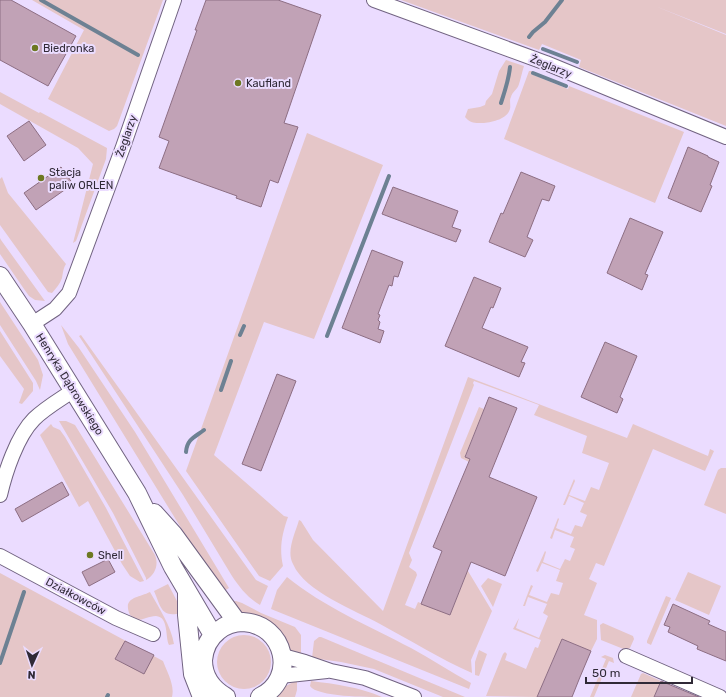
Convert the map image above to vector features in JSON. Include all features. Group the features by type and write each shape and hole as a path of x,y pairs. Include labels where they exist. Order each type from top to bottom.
{"main road":[{"name":"Henryka Dąbrowskiego","path":"0,276 74,390 137,493 173,567 213,635"},
{"name":"Henryka Dąbrowskiego","path":"137,493 173,534 237,622"},
{"path":"187,590 187,615 193,674 202,697"},
{"path":"226,697 218,693 206,676 203,665 204,654 207,644 213,635 228,624 237,622 252,623 267,629 277,641 282,656 282,670 276,684 270,691 260,697"}],"street":[{"name":"Żeglarzy","path":"32,324 55,309 69,293 174,0"},
{"name":"Żeglarzy","path":"374,0 546,63 726,137"},
{"path":"0,495 4,478 18,442 33,420 74,390"},
{"name":"Działkowców","path":"0,556 116,618 152,634"},
{"path":"282,656 331,671 365,678 414,697"},
{"path":"626,656 702,694 720,697"},
{"path":"280,676 331,671"}],"shaded area":[{"path":"32,0 163,0 117,126 114,129 109,131 48,99 84,30"},
{"path":"401,0 726,0 726,34 655,6 726,35 726,126 579,67 581,60 542,44 539,50"},
{"path":"506,60 524,66 518,86 510,98 510,109 503,118 491,122 476,123 469,121 465,117 468,109 485,105 486,101 492,94 499,71"},
{"path":"529,71 532,71 531,74 568,89 569,86 684,132 655,203 504,139"},
{"path":"0,92 107,148 106,159 76,241 73,243 93,164 78,148 0,104"},
{"path":"307,133 383,165 314,339 264,322 214,455 284,516 288,517 282,541 281,553 283,566 270,581 259,576 186,471"},
{"path":"2,177 8,193 66,264 62,278 52,293 48,292 0,225 0,179"},
{"path":"0,238 45,301 35,300 29,296 24,289 0,254"},
{"path":"0,302 38,360 43,375 40,390 36,381 0,325"},
{"path":"61,325 79,348 135,432 229,588 221,593 68,344"},
{"path":"0,331 33,383 33,391 22,404 19,403 24,389 0,356"},
{"path":"81,335 256,580 268,586 260,605 244,592 232,576 183,495 79,336"},
{"path":"468,377 627,438 633,424 708,456 710,449 714,451 705,471 653,449 604,566 596,563 589,579 597,583 584,615 597,620 597,639 591,651 562,639 537,697 486,696 505,652 507,654 505,660 526,669 535,647 538,648 541,640 513,629 519,618 516,628 539,638 548,616 543,613 547,604 528,597 525,606 523,606 531,585 533,586 529,595 547,602 551,593 559,595 563,583 556,581 560,570 542,563 538,572 536,571 545,551 543,562 560,569 565,559 570,561 575,549 570,547 574,537 555,530 552,539 550,538 558,518 556,528 571,534 575,525 582,527 587,515 580,512 584,503 569,496 565,505 563,505 574,479 575,481 569,495 585,501 591,487 599,490 609,463 582,453 587,436 534,415 539,405 474,381 474,385 409,553 412,560 409,567 416,572 417,575 405,605 415,609 418,602 450,615 465,578 465,566 492,611 471,660 472,673 437,656 319,592 299,574 291,559 290,554 292,542 299,520 313,540 383,611"},
{"path":"479,407 484,409 465,456 470,459 469,462 461,458 460,453"},
{"path":"59,421 66,421 75,425 155,555 157,562 154,573 146,580 113,513"},
{"path":"51,424 53,427 60,430 65,437 106,508 144,581 140,582 130,576 88,501 79,507 40,435"},
{"path":"721,468 726,468 726,514 704,505 718,470"},
{"path":"688,572 721,586 709,615 675,600"},
{"path":"0,573 163,661 172,683 172,697 0,697"},
{"path":"287,577 301,588 331,607 411,648 471,683 469,689 271,609 277,590"},
{"path":"488,578 502,584 493,607 481,586"},
{"path":"168,584 178,603 181,613 169,614 163,610 158,602 154,591"},
{"path":"150,592 167,624 174,644 169,645 165,624 160,617 153,616 137,620 130,615 128,605 130,601"},
{"path":"666,596 671,598 651,645 647,643 647,641"},
{"path":"236,601 295,627 301,635 301,656 293,652 245,617 229,602"},
{"path":"603,623 633,636 634,639 630,648 626,650 601,640 600,625"},
{"path":"244,635 254,637 263,643 269,652 271,662 269,672 263,681 254,687 244,689 234,687 225,681 219,672 217,662 219,652 225,643 234,637"},
{"path":"319,637 465,697 443,697 374,669 312,658 314,641"},
{"path":"479,650 487,654 479,676 475,675 475,662"},
{"path":"605,655 613,658 614,663 609,661 594,697 590,697 606,659 601,657"},
{"path":"643,673 661,681 654,697 631,697 641,674"},
{"path":"297,680 295,697 271,697 284,687"},
{"path":"311,681 356,688 382,697 343,696 322,692 315,690 310,686"}],"building":[{"name":"Biedronka","path":"0,0 11,0 76,36 48,86 0,60"},
{"name":"Kaufland","path":"206,0 278,0 321,15 284,123 298,127 278,183 270,180 261,207 236,198 237,196 159,168 169,141 159,137 197,30 195,30"},
{"path":"29,121 46,145 24,161 7,136"},
{"path":"688,147 719,162 710,185 712,186 701,212 668,198"},
{"path":"61,167 73,184 36,210 24,193"},
{"path":"521,172 555,186 549,201 542,199 527,237 533,240 525,257 489,242"},
{"path":"393,187 458,211 452,227 461,230 456,242 382,214"},
{"path":"630,218 663,232 645,274 648,275 642,290 607,273"},
{"path":"372,250 403,262 398,277 394,276 392,286 389,285 378,314 380,315 378,320 380,322 378,329 384,331 380,343 342,328"},
{"path":"474,277 501,288 493,308 491,307 482,328 528,347 521,362 525,363 519,377 445,346"},
{"path":"605,342 637,356 620,397 623,399 617,413 581,397"},
{"path":"277,374 296,381 261,471 242,464"},
{"path":"489,397 517,408 489,477 537,497 505,576 471,562 450,615 421,604 442,551 433,547 470,459 465,457"},
{"path":"62,482 69,495 22,522 15,509"},
{"path":"108,559 115,572 89,586 82,572"},
{"path":"673,604 710,621 708,624 726,632 726,661 697,649 698,646 668,632 670,627 664,625"},
{"path":"562,639 591,651 572,697 537,697"},
{"path":"125,641 154,655 144,674 115,659"},
{"path":"661,681 687,692 699,697 654,697"}],"waterway":[{"path":"41,0 138,55"},
{"path":"529,37 545,22 562,0"},
{"path":"543,49 577,62"},
{"path":"501,103 508,80 510,67"},
{"path":"533,73 566,86"},
{"path":"327,336 389,176"},
{"path":"240,335 244,326"},
{"path":"221,390 231,361"},
{"path":"186,452 190,441 204,430"},
{"path":"0,663 24,592"}],"place":[{"name":"Biedronka","path":"35,48"},
{"name":"Kaufland","path":"238,83"},
{"name":"Stacja paliw ORLEN","path":"41,178"},
{"name":"Shell","path":"90,555"}]}
